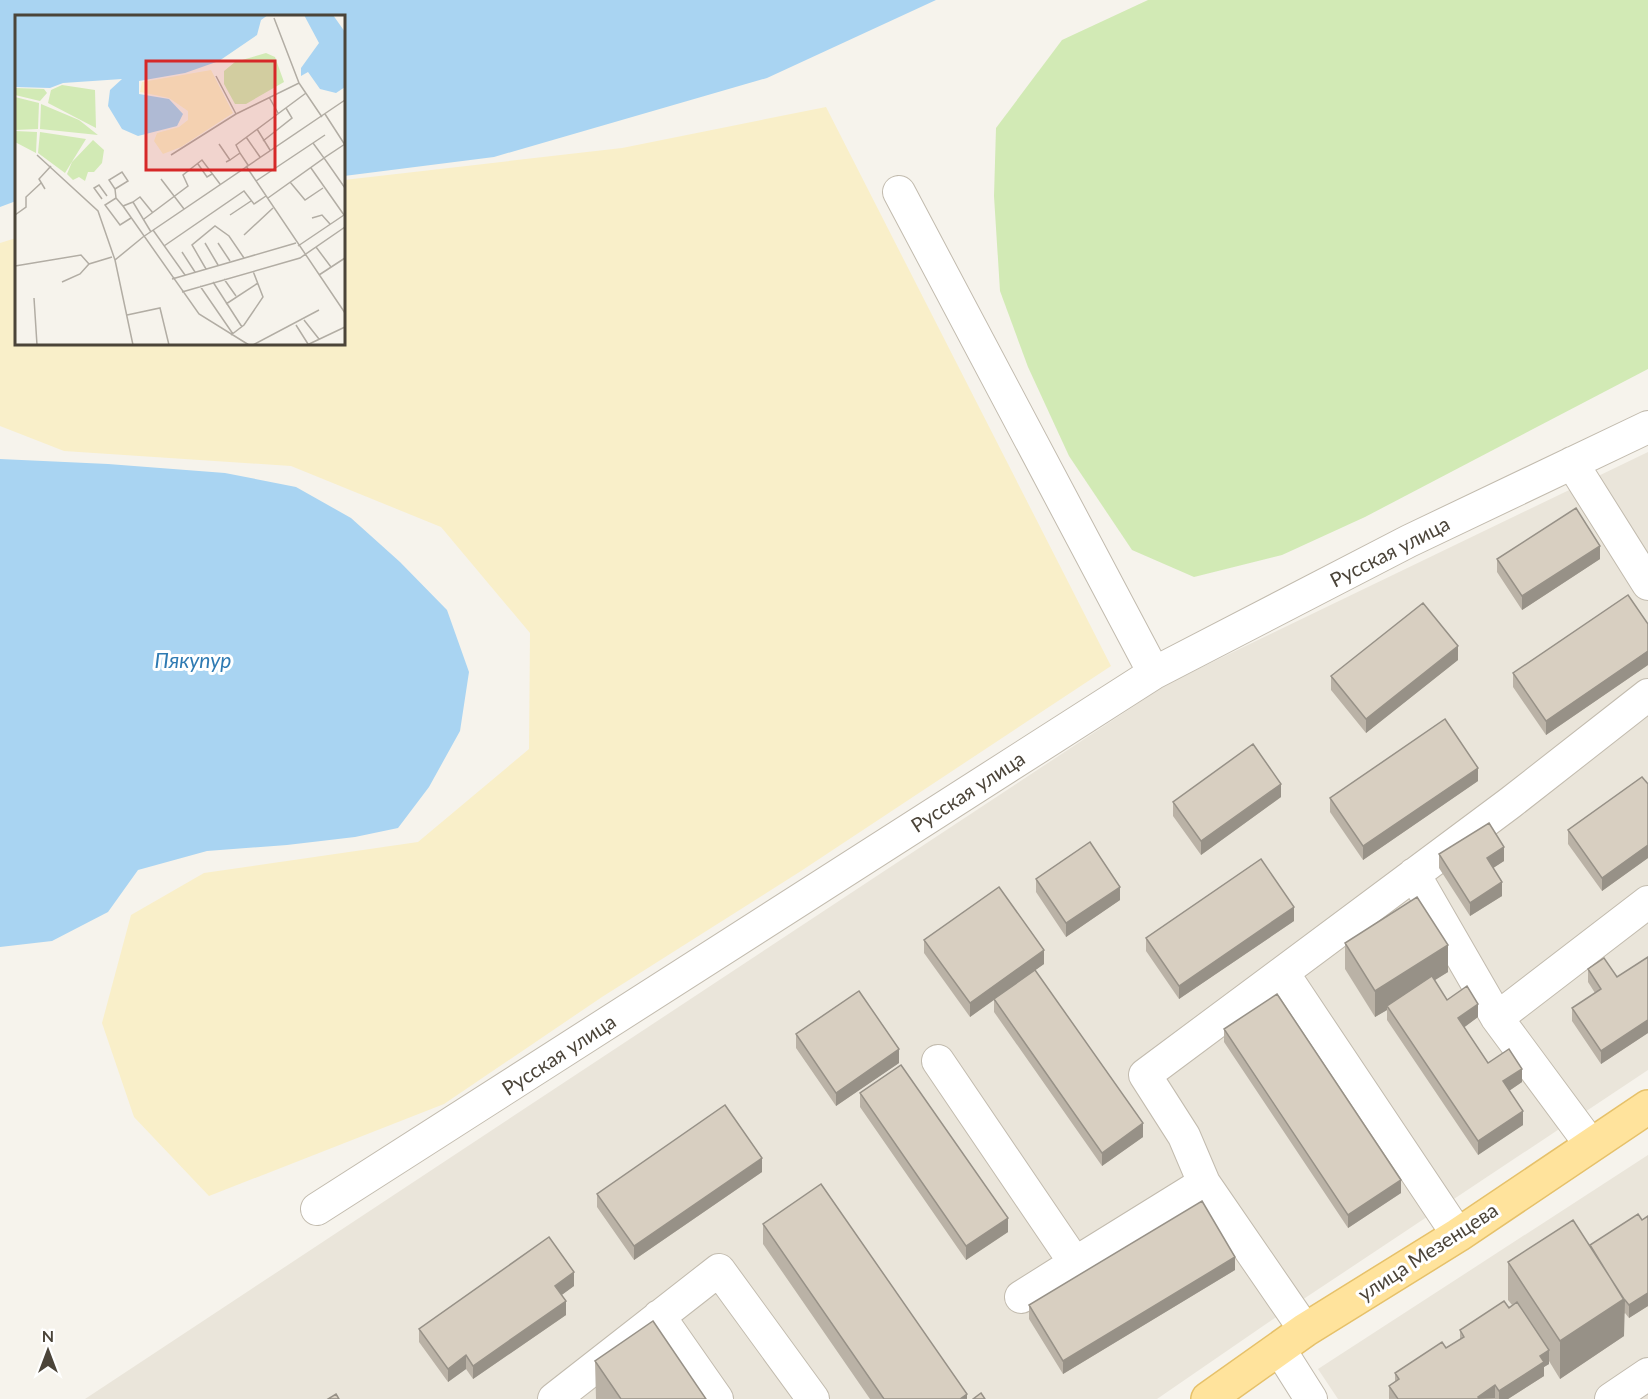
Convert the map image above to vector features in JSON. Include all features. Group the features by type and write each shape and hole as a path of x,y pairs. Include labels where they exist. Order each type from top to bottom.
{"main road":[{"name":"улица Мезенцева","path":"1208,1399 1280,1350 1305,1330 1458,1235 1648,1107"}],"street":[{"path":"899,192 1154,673"},
{"name":"Русская улица","path":"317,1209 1154,673 1409,541 1648,427"},
{"path":"1572,463 1648,584"},
{"path":"1305,1330 1204,1183 1184,1136 1145,1075 1510,803 1648,695"},
{"path":"1414,874 1497,1018 1591,1145"},
{"path":"1497,1018 1648,902"},
{"path":"1283,973 1458,1235"},
{"path":"938,1061 1075,1263"},
{"path":"1021,1297 1204,1183"},
{"path":"554,1399 719,1270 813,1399"},
{"path":"659,1316 717,1399"},
{"path":"1280,1350 1311,1399"},
{"path":"1611,1399 1648,1374"}],"shaded area":[{"path":"1648,452 1648,1070 1157,1399 85,1399 1169,683"},
{"path":"1648,1155 1648,1399 1338,1399 1318,1369"}],"green space":[{"path":"1148,0 1648,0 1648,369 1365,517 1282,555 1194,577 1132,550 1069,456 1028,367 1000,291 994,196 996,128 1062,40"}],"sand":[{"path":"826,107 1111,666 801,871 602,997 444,1104 209,1196 134,1117 102,1023 131,915 204,873 418,842 529,749 530,633 441,527 291,466 64,451 0,426 0,243 15,238 15,345 345,345 345,180 622,148"}],"water":[{"path":"0,0 936,0 767,78 494,157 345,176 345,15 15,15 15,201 0,207"},
{"name":"Пякупур","path":"0,459 225,473 296,487 351,518 400,562 447,610 469,672 460,731 429,787 398,828 355,837 207,851 138,870 108,912 52,941 0,947"}],"building":[{"path":"1576,508 1600,546 1522,596 1497,559"},
{"path":"1628,595 1648,624 1648,651 1546,721 1513,673"},
{"path":"1423,603 1458,646 1366,719 1331,676"},
{"path":"1445,719 1478,768 1363,846 1330,798"},
{"path":"1253,744 1281,784 1201,841 1173,802"},
{"path":"1642,777 1648,784 1648,845 1602,878 1568,830"},
{"path":"1489,823 1504,847 1487,858 1502,882 1470,903 1439,854"},
{"path":"1090,842 1120,887 1066,923 1036,879"},
{"path":"1261,859 1294,907 1179,986 1146,938"},
{"path":"999,887 1044,950 970,1003 924,940"},
{"path":"1417,897 1448,945 1375,991 1345,943"},
{"path":"1648,957 1648,1020 1601,1051 1572,1008 1601,989 1588,969 1604,958 1617,977"},
{"path":"1035,970 1143,1123 1102,1153 994,999"},
{"path":"1432,976 1447,1000 1467,986 1478,1004 1458,1018 1488,1063 1509,1049 1522,1069 1503,1081 1523,1111 1478,1141 1387,1006"},
{"path":"859,991 899,1049 836,1093 796,1034"},
{"path":"1277,994 1401,1180 1348,1215 1224,1029"},
{"path":"901,1065 1008,1218 966,1246 860,1093"},
{"path":"725,1105 762,1158 634,1246 597,1194"},
{"path":"821,1184 967,1394 960,1399 884,1399 763,1224"},
{"path":"1202,1201 1235,1257 1063,1361 1029,1305"},
{"path":"1638,1214 1642,1220 1648,1216 1648,1293 1629,1305 1590,1245"},
{"path":"1573,1220 1624,1299 1560,1341 1508,1262"},
{"path":"549,1237 574,1272 555,1286 566,1301 473,1366 466,1355 448,1369 419,1329"},
{"path":"1504,1301 1509,1308 1517,1302 1549,1350 1540,1356 1544,1362 1499,1391 1495,1385 1478,1397 1479,1399 1398,1399 1389,1386 1399,1379 1395,1373 1442,1342 1446,1348 1464,1337 1460,1330"},
{"path":"653,1321 706,1399 621,1399 595,1361"},
{"path":"981,1393 985,1399 973,1399"},
{"path":"336,1394 339,1399 328,1399"}]}
